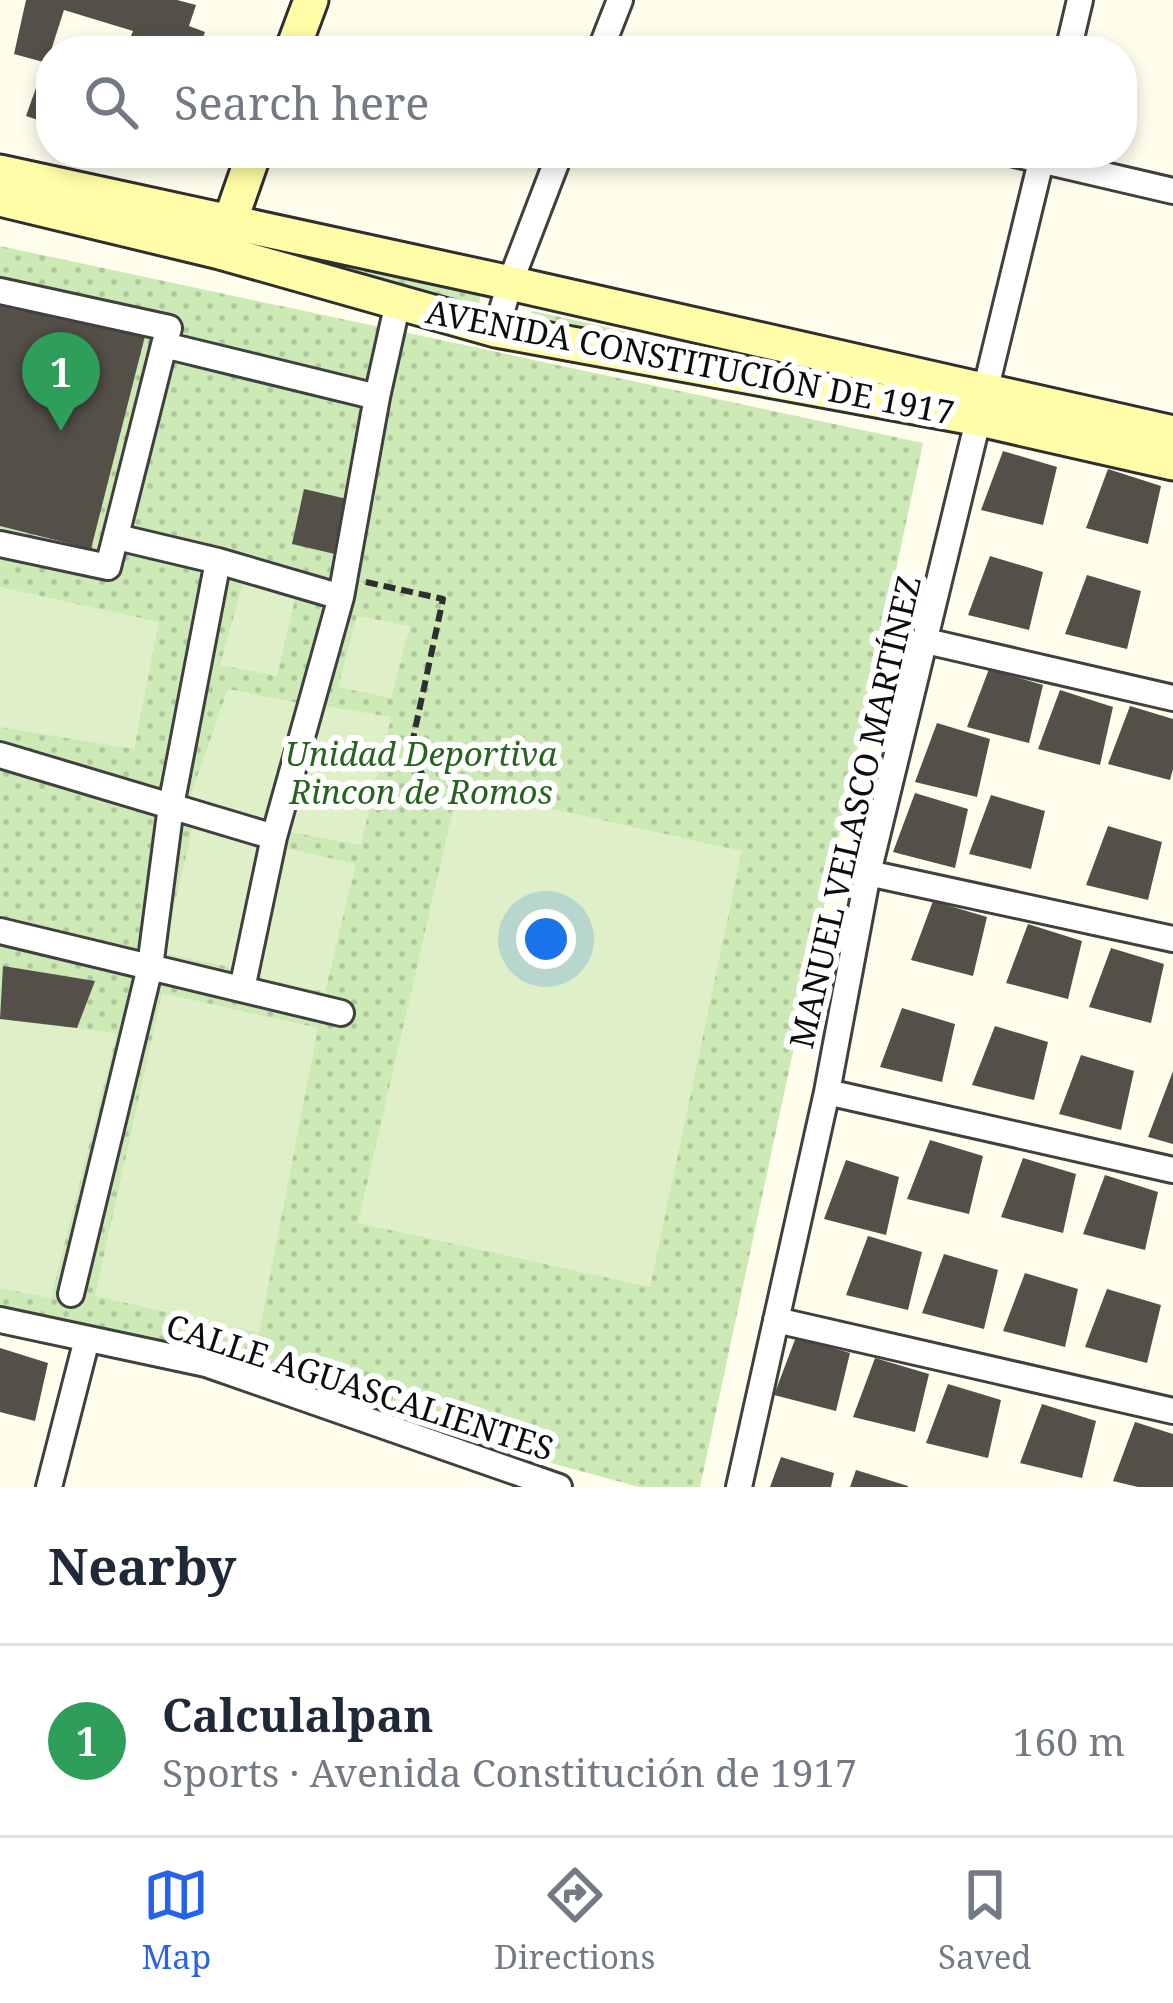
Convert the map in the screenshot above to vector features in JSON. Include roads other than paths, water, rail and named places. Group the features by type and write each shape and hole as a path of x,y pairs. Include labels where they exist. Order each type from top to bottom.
{"street":[{"path":"298,36 311,0"},
{"path":"606,36 620,0"},
{"path":"1072,36 1080,0"},
{"path":"224,237 249,168"},
{"path":"554,168 510,284 511,333 518,329 514,315 522,304 538,303 736,346 781,345"},
{"name":"MANUEL VELASCO MARTÍNEZ","path":"740,1487 827,1092 868,873 1039,168"},
{"path":"1084,168 1173,191"},
{"name":"AVENIDA CONSTITUCIÓN DE 1917","path":"0,172 224,237 398,302 511,333 1173,433"},
{"name":"AVENIDA CONSTITUCIÓN DE 1917","path":"0,199 510,284 781,345 1173,464"},
{"path":"0,291 169,328 109,567 0,544"},
{"path":"242,989 274,837 343,588 376,397 398,302"},
{"path":"164,345 376,397"},
{"path":"117,537 343,588"},
{"path":"71,1294 150,967 171,806 218,561"},
{"path":"926,641 1173,698"},
{"path":"0,756 274,837"},
{"path":"868,873 1173,939"},
{"path":"0,931 341,1012"},
{"path":"827,1092 1173,1170"},
{"name":"CALLE AGUASCALIENTES","path":"0,1320 225,1370 559,1487"},
{"path":"776,1320 1173,1412"},
{"path":"49,1487 87,1339"}],"place":[{"name":"Calculalpan","path":"61,431"}],"park label":[{"name":"Unidad Deportiva Rincon de Romos","path":"421,773"}]}
